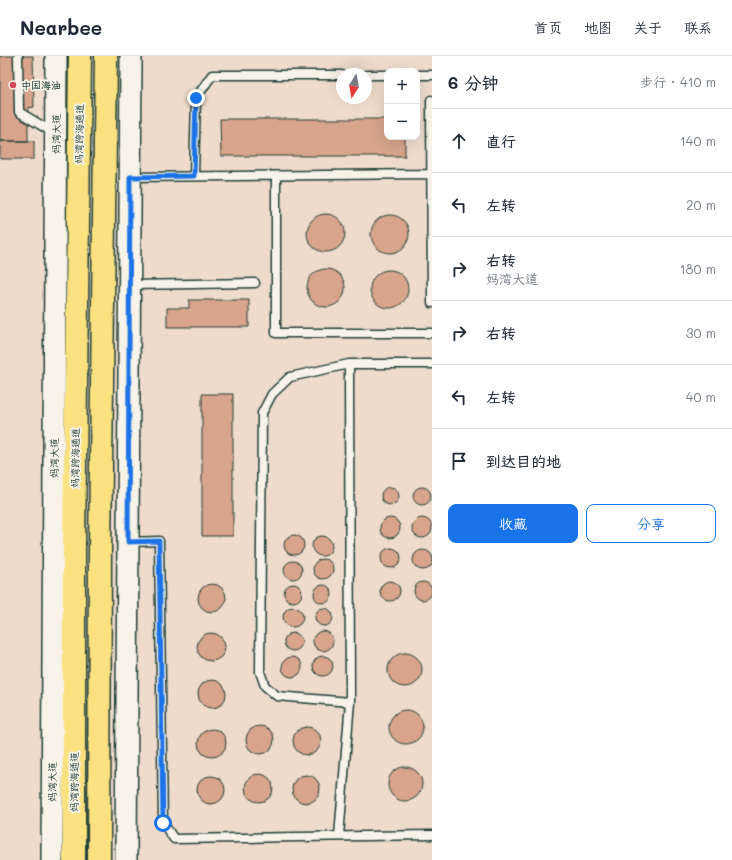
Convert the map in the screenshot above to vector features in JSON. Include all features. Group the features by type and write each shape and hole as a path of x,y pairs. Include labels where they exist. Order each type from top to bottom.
{"highway":[{"name":"妈湾跨海通道","path":"74,860 74,549 80,56"},
{"path":"99,860 100,533 106,56"}],"main road":[{"name":"妈湾大道","path":"52,860 56,56"},
{"path":"126,860 130,56"}],"lane":[{"path":"18,56 19,112 56,134"},
{"path":"194,176 196,98 212,75 336,75"},
{"path":"372,75 384,75"},
{"path":"420,75 432,75"},
{"path":"431,100 432,303"},
{"path":"130,177 431,174"},
{"path":"276,176 276,333 432,333"},
{"path":"129,285 255,283"},
{"path":"339,836 350,702 349,364"},
{"path":"350,702 277,696 265,686 260,672 262,412 272,394 290,377 349,364 432,364"},
{"path":"128,542 159,541 163,823 174,839 432,835"}],"building":[{"path":"0,56 33,56 34,107 28,108 28,141 0,141"},
{"path":"220,119 384,119 384,140 405,140 405,156 221,156"},
{"path":"0,141 34,141 34,159 0,159"},
{"path":"322,214 330,214 340,219 344,226 344,240 340,247 330,252 322,252 312,247 310,244 307,237 307,229 312,219 315,217"},
{"path":"386,215 394,215 404,220 408,227 408,241 404,248 394,253 386,253 376,248 374,245 371,238 371,230 376,220 379,218"},
{"path":"322,269 330,269 340,274 344,281 344,295 340,302 330,307 322,307 312,302 310,299 307,292 307,284 312,274 315,272"},
{"path":"385,270 393,270 403,275 407,282 407,296 403,303 393,308 385,308 375,303 373,300 370,293 370,285 375,275 378,273"},
{"path":"189,300 249,300 249,327 167,327 167,308 189,308"},
{"path":"202,394 233,394 233,536 202,536"},
{"path":"386,487 394,487 399,492 397,503 394,505 386,505 381,500 381,492"},
{"path":"418,487 426,487 431,492 429,503 426,505 418,505 413,500 413,492"},
{"path":"390,518 397,521 400,528 397,535 390,538 383,535 380,528 383,521"},
{"path":"422,518 429,521 432,528 429,535 422,538 415,535 412,528 415,521"},
{"path":"294,535 301,538 304,545 301,552 294,555 287,552 284,545 287,538"},
{"path":"322,536 329,539 332,546 329,553 322,556 315,553 312,546 315,539"},
{"path":"391,548 398,551 401,558 398,565 391,568 384,565 381,558 384,551"},
{"path":"423,550 430,553 433,560 430,567 423,570 416,567 413,560 416,553"},
{"path":"323,559 330,562 333,569 330,576 323,579 316,576 313,569 316,562"},
{"path":"289,561 297,561 302,566 300,577 297,579 289,579 284,574 284,566"},
{"path":"390,581 397,584 400,591 397,598 390,601 383,598 380,591 383,584"},
{"path":"419,582 427,582 432,587 430,598 427,600 419,600 414,595 414,587"},
{"path":"212,584 222,588 226,598 222,608 212,612 202,608 198,598 202,588"},
{"path":"289,584 297,584 302,589 300,600 297,602 289,602 284,597 284,589"},
{"path":"319,585 327,585 332,590 330,601 327,603 319,603 314,598 314,590"},
{"path":"293,607 300,610 303,617 300,624 293,627 286,624 283,617 286,610"},
{"path":"320,608 328,608 333,613 331,624 328,626 320,626 315,621 315,613"},
{"path":"323,631 330,634 333,641 330,648 323,651 316,648 313,641 316,634"},
{"path":"211,633 221,637 225,647 221,657 211,661 201,657 197,647 201,637"},
{"path":"289,633 297,633 302,638 300,649 297,651 289,651 284,646 284,638"},
{"path":"402,653 408,653 417,658 421,664 421,676 417,682 408,687 402,687 393,682 388,673 388,667 393,658"},
{"path":"323,656 330,659 333,666 330,673 323,676 316,673 313,666 316,659"},
{"path":"292,657 299,660 302,667 299,674 292,677 285,674 282,667 285,660"},
{"path":"212,680 222,684 226,694 222,704 212,708 202,704 198,694 202,684"},
{"path":"409,710 418,715 422,720 422,734 418,739 413,743 403,744 399,743 390,734 389,724 390,720 399,711"},
{"path":"260,726 270,730 274,740 270,750 260,754 250,750 246,740 250,730"},
{"path":"307,727 317,731 321,741 317,751 307,755 297,751 293,741 297,731"},
{"path":"212,729 222,733 226,743 222,753 212,757 202,753 198,743 202,733"},
{"path":"408,767 417,772 421,777 421,791 417,796 412,800 402,801 398,800 389,791 388,781 389,777 398,768"},
{"path":"259,774 269,778 273,788 269,798 259,802 249,798 245,788 249,778"},
{"path":"306,775 316,779 320,789 316,799 306,803 296,799 292,789 296,779"},
{"path":"211,776 221,780 225,790 221,800 211,804 201,800 197,790 201,780"}],"place":[{"name":"中国海油","path":"13,85"}],"route":[{"path":"163,823 159,541 128,542 130,177 194,176 196,98"}]}
